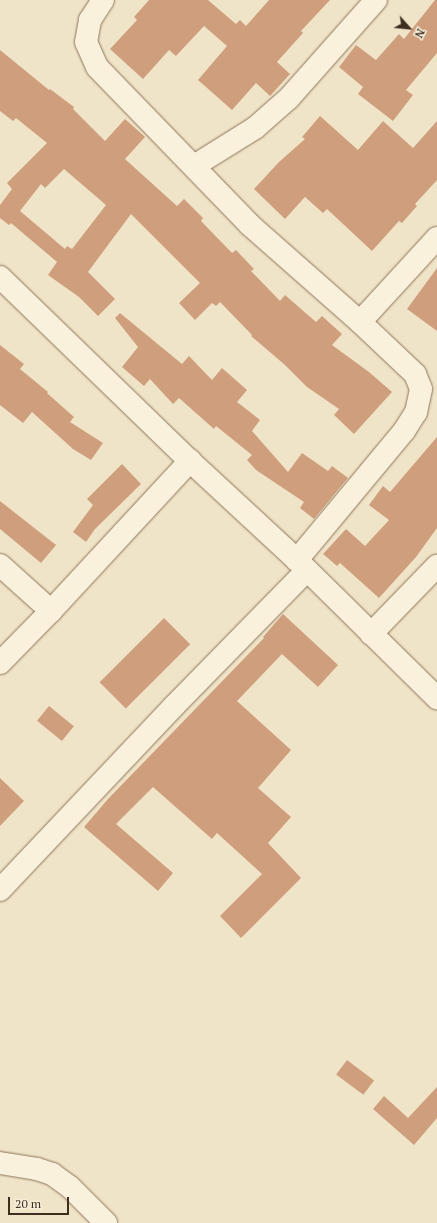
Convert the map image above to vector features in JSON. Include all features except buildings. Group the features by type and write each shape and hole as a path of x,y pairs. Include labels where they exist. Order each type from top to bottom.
{"street":[{"path":"0,890 174,706 301,565 404,431 416,412 420,399 421,389 415,374 360,322 250,225 97,66 86,42 90,20 103,0"},
{"path":"194,166 255,128 289,98 376,0"},
{"path":"360,322 437,238"},
{"path":"0,277 190,461 301,565 437,698"},
{"path":"0,663 51,612 190,461"},
{"path":"0,565 51,612"},
{"path":"371,634 437,566"},
{"path":"0,1163 37,1169 52,1174 70,1188 106,1223"}]}
